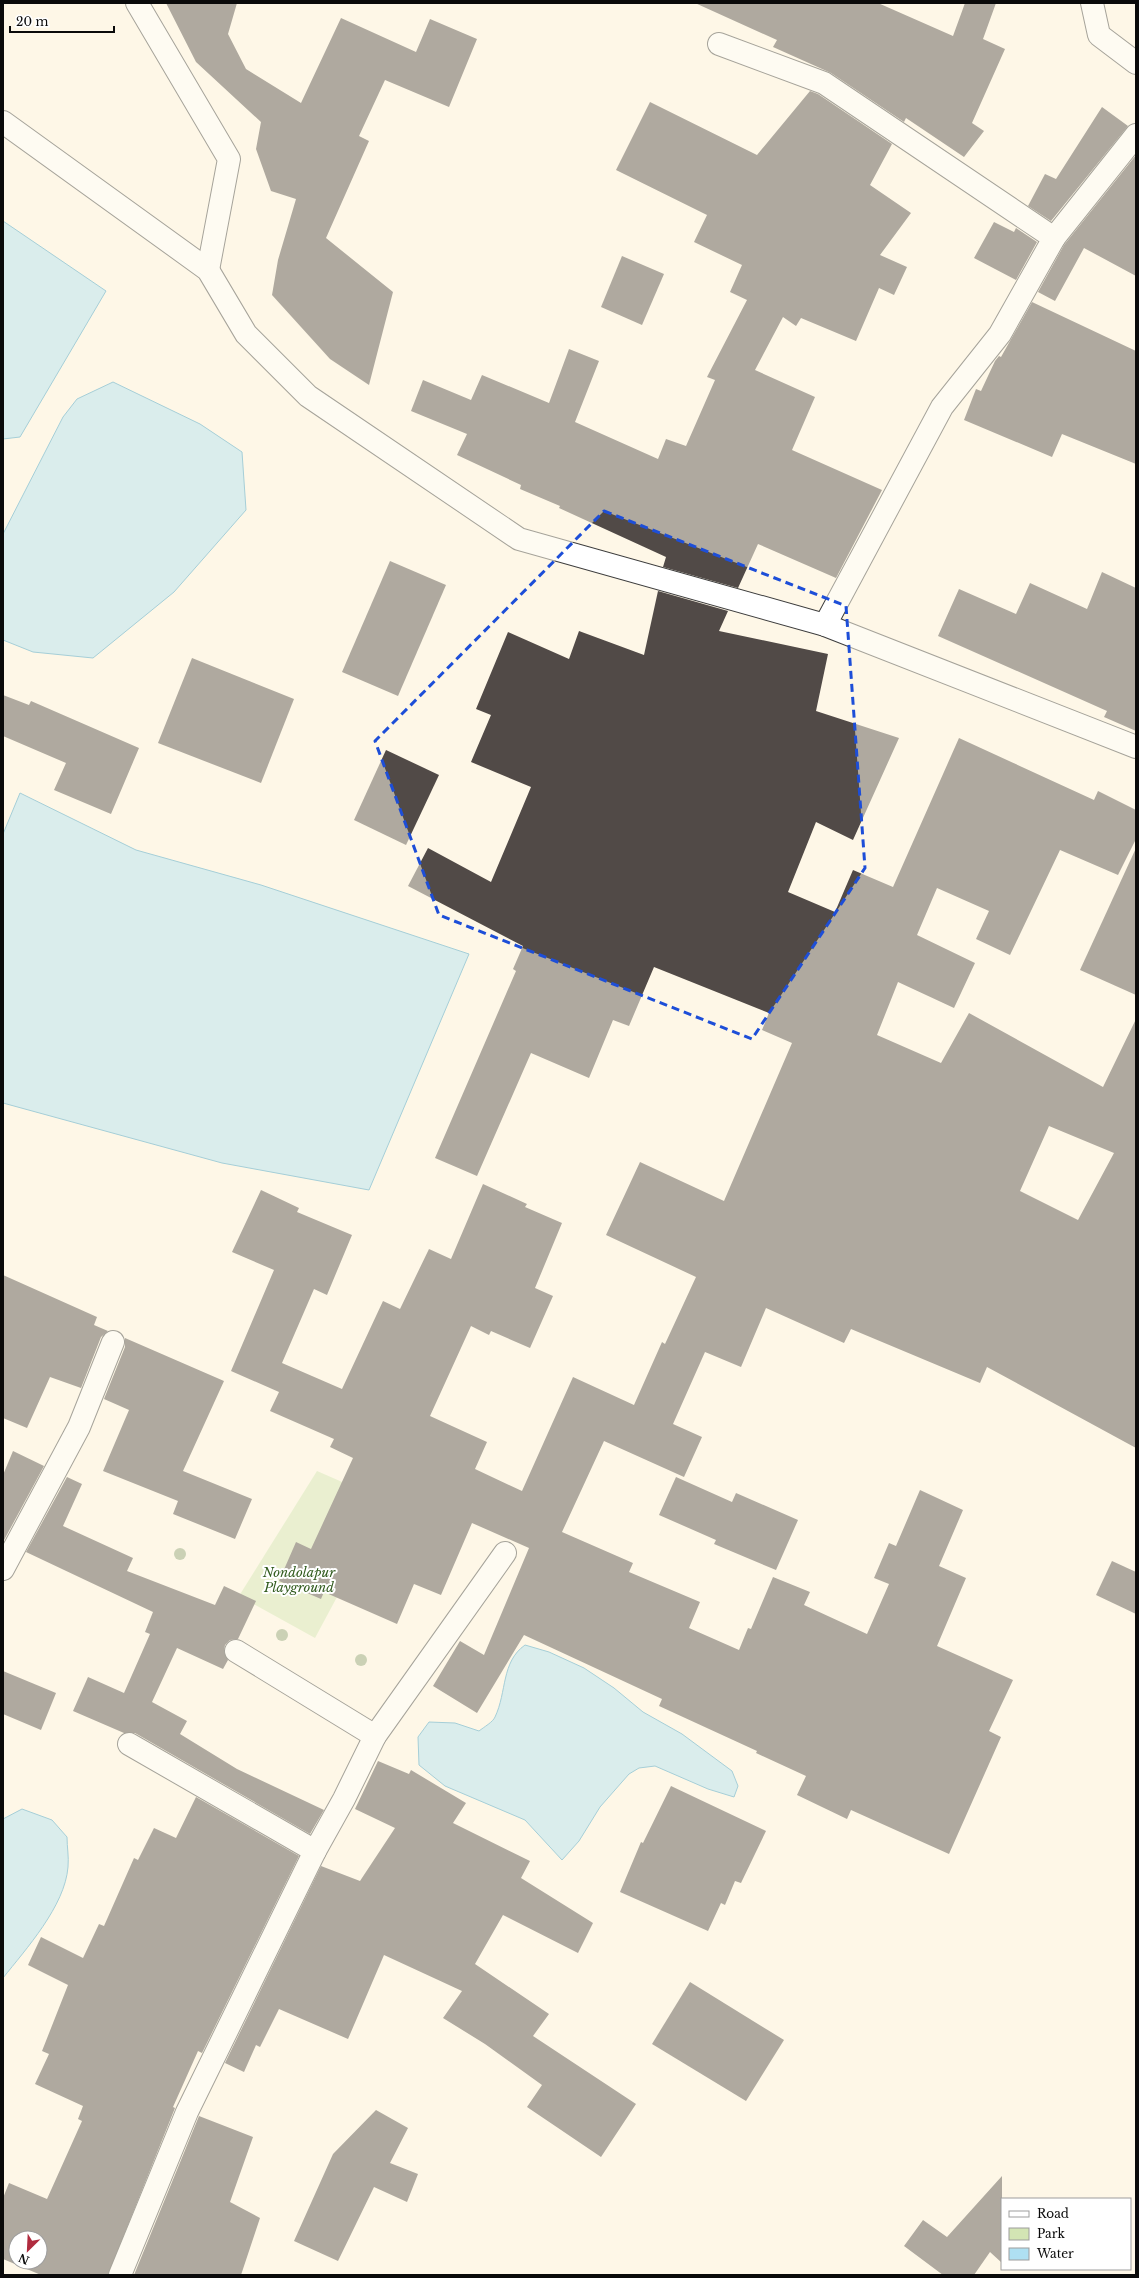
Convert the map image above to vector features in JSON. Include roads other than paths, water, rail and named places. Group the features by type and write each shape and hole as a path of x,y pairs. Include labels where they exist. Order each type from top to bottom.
{"street":[{"path":"137,3 229,160 208,270"},
{"path":"1092,3 1099,34 1136,63"},
{"path":"719,44 824,83 1054,238"},
{"path":"3,122 208,270 246,334 308,396 519,539 825,625 1136,747"},
{"path":"825,625 942,407 1000,334 1054,238 1136,134"},
{"path":"3,1569 79,1427 113,1342"},
{"path":"120,2275 187,2112 315,1851 344,1799 375,1736 504,1553"},
{"path":"236,1651 375,1736"},
{"path":"129,1744 315,1851"}],"water":[{"path":"3,221 106,291 20,437 3,439"},
{"path":"113,382 200,424 242,452 246,510 174,592 93,658 33,652 3,640 3,534 63,417 77,399"},
{"path":"20,793 136,850 261,885 469,954 369,1190 222,1163 3,1103 3,834"},
{"path":"525,1645 549,1652 584,1668 614,1688 643,1712 682,1734 732,1771 738,1786 734,1797 708,1789 655,1766 639,1768 629,1774 600,1807 579,1841 562,1860 525,1820 445,1786 419,1765 418,1737 429,1722 455,1723 479,1731 490,1723 494,1719 499,1707 508,1669 512,1660 517,1652"},
{"path":"22,1809 52,1820 67,1837 68,1867 60,1897 52,1912 33,1940 3,1978 3,1819"}],"park label":[{"name":"Nondolapur Playground","path":"299,1580"}]}
